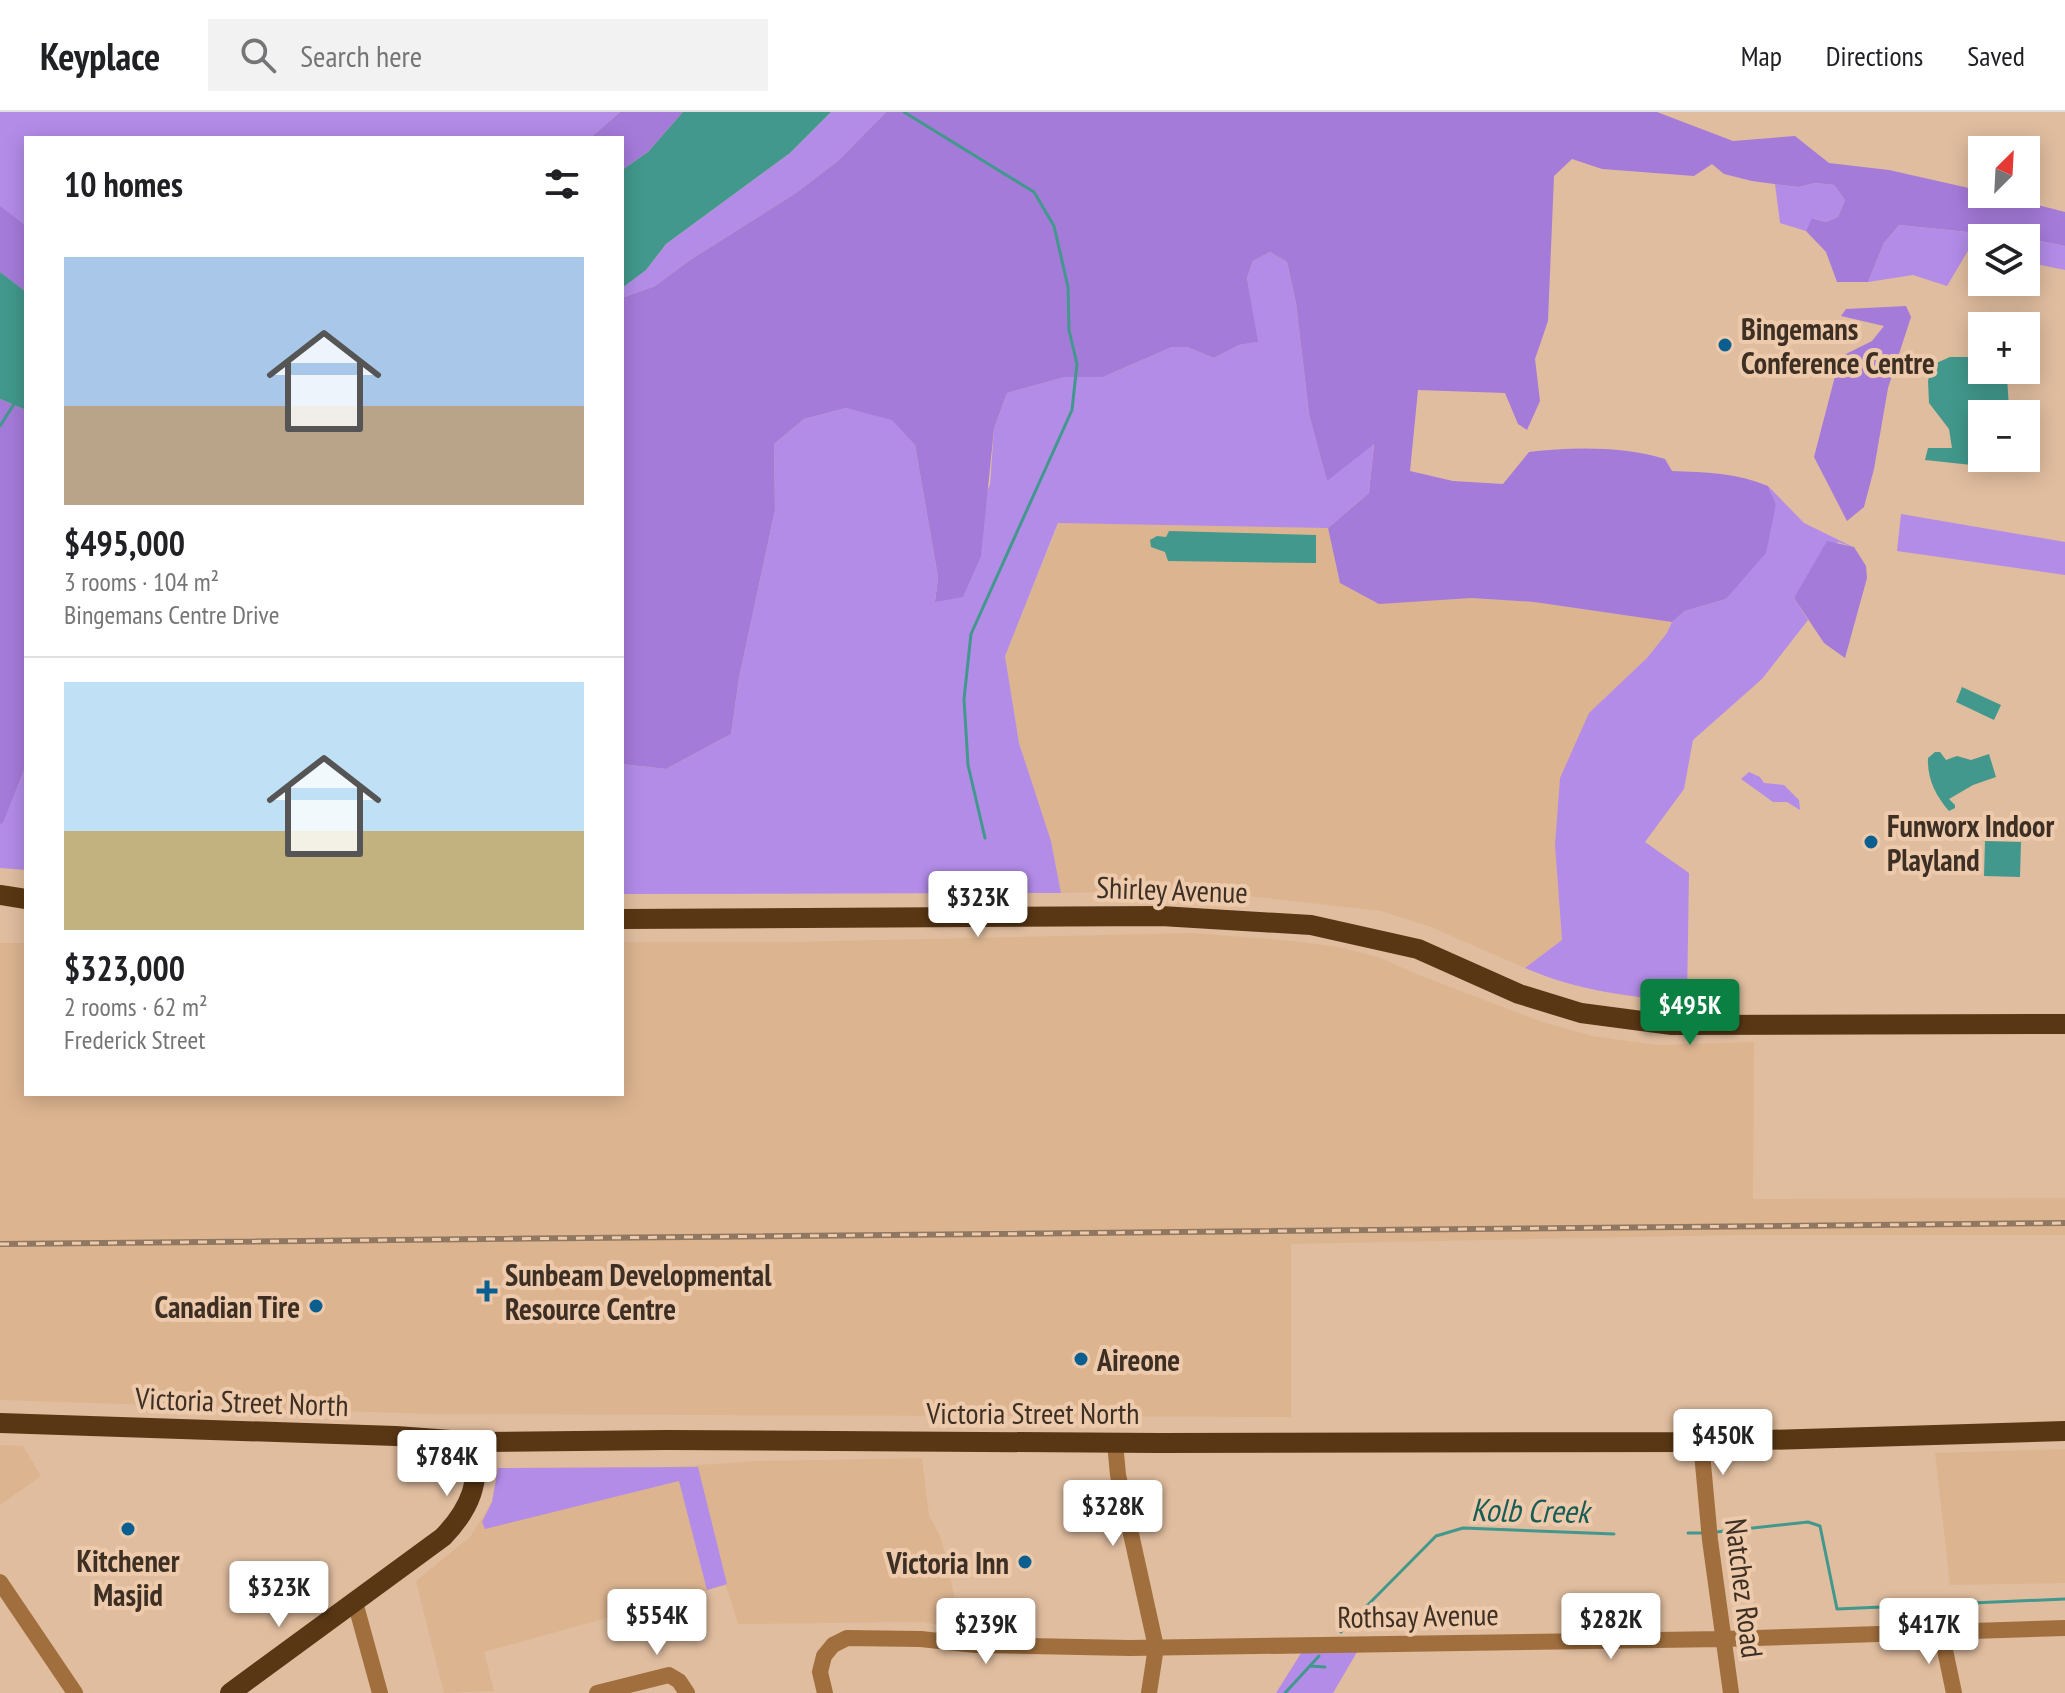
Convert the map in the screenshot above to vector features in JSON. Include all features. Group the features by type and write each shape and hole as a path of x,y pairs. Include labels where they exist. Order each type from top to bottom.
{"main road":[{"path":"0,895 24,899"},
{"name":"Shirley Avenue","path":"624,919 1161,916 1311,925 1418,949 1519,994 1581,1013 1672,1025 2065,1024"},
{"name":"Victoria Street North","path":"0,1423 396,1436 478,1442 1701,1442 2065,1431"},
{"path":"230,1693 443,1537 460,1520 474,1487 478,1442"}],"street":[{"name":"Natchez Road","path":"1701,1442 1731,1693"},
{"path":"1115,1443 1118,1475 1156,1647 1149,1693"},
{"path":"0,1582 75,1693"},
{"path":"355,1602 380,1693"},
{"name":"Rothsay Avenue","path":"825,1693 820,1672 824,1656 833,1645 847,1638 921,1639 975,1645 1156,1647 1723,1639 2065,1628"},
{"path":"1941,1631 1954,1693"},
{"path":"597,1693 669,1675 679,1681 687,1693"}],"shaded area":[{"path":"0,112 620,112 592,136 24,136 24,290 0,272"},
{"path":"620,112 683,112 648,152 624,169 624,136 592,136"},
{"path":"831,112 886,112 839,160 796,193 690,260 655,286 624,297 624,286 646,270 666,244 790,153"},
{"path":"886,112 1657,112 1733,141 1795,136 1829,163 1889,170 1968,188 1968,208 2040,208 2040,206 2065,212 2065,246 2040,241 2040,224 1968,224 1968,232 1899,225 1884,243 1868,282 1837,282 1826,252 1806,231 1812,218 1826,222 1838,217 1845,200 1834,185 1815,183 1798,187 1752,181 1724,174 1712,164 1694,176 1602,169 1572,159 1554,176 1548,321 1535,359 1540,401 1527,430 1518,424 1505,393 1418,390 1410,471 1453,481 1503,484 1529,452 1597,449 1665,459 1672,471 1733,476 1768,486 1776,504 1766,553 1726,599 1685,611 1672,622 1534,602 1471,598 1379,604 1340,583 1328,528 1369,493 1374,444 1327,481 1309,414 1296,303 1287,262 1270,252 1253,261 1247,278 1258,342 1239,345 1214,358 1187,347 1172,347 1103,377 1065,377 1007,393 994,429 981,556 963,597 935,602 938,577 915,445 892,420 846,408 804,419 774,444 775,510 739,678 731,734 666,769 624,764 624,297 655,286 690,260 796,193 839,160"},
{"path":"1815,183 1834,185 1845,200 1838,217 1826,222 1813,218 1806,231 1780,223 1775,184 1798,187"},
{"path":"0,206 24,224 24,290 0,272"},
{"path":"1899,225 1968,232 1968,251 1947,286 1913,275 1868,282 1884,243"},
{"path":"2040,241 2065,246 2065,270 2040,265"},
{"path":"1270,252 1287,262 1296,303 1309,414 1327,480 1374,443 1369,493 1328,528 1058,523 1005,656 1019,743 1051,841 1061,893 624,894 624,764 666,769 731,734 739,678 775,510 774,444 804,419 846,408 892,419 915,445 938,577 935,601 990,485 994,429 1007,393 1065,377 1103,377 1172,347 1187,347 1214,358 1239,345 1257,342 1247,278 1253,261"},
{"path":"1906,306 1911,317 1888,388 1864,507 1847,521 1814,457 1840,357 1872,341 1884,326 1841,316 1846,309"},
{"path":"0,399 24,409 24,770 0,824"},
{"path":"1768,486 1804,523 1853,547 1838,542 1794,598 1808,620 1762,679 1693,740 1684,789 1645,842 1689,873 1687,1002 1584,988 1525,968 1562,940 1555,845 1560,778 1589,713 1647,658 1672,622 1685,611 1726,599 1776,504"},
{"path":"1901,514 2065,542 2065,575 1897,551"},
{"path":"1059,523 1328,528 1340,583 1534,602 1672,622 1647,658 1589,713 1555,845 1562,940 1525,968 1431,927 1381,911 1194,890 1061,893 1051,841 1019,743 1005,656"},
{"path":"1827,541 1854,547 1866,566 1867,578 1845,658 1824,643 1794,598"},
{"path":"24,770 24,870 0,868 0,824"},
{"path":"1749,772 1760,777 1764,783 1784,785 1799,800 1800,810 1787,802 1773,802 1741,779"},
{"path":"1192,933 1293,941 1338,947 1378,957 1542,1022 1592,1036 1658,1045 1754,1042 1753,1199 2065,1198 2065,1235 1737,1235 1291,1244 1291,1417 432,1414 0,1400 0,943 24,943 24,1096 624,1096 624,942 791,942"},
{"path":"0,1445 23,1446 41,1476 0,1505"},
{"path":"2065,1449 2065,1583 1950,1585 1935,1453"},
{"path":"922,1458 929,1515 941,1538 962,1629 922,1622 738,1624 726,1585 484,1652 494,1691 444,1693 416,1581 470,1537 492,1502 498,1468 669,1467 757,1461"},
{"path":"698,1467 727,1584 707,1590 679,1481 485,1529 482,1522 492,1502 498,1468"},
{"path":"1303,1650 1357,1652 1333,1693 1276,1693"}],"water":[{"path":"683,112 831,112 790,153 666,244 646,270 624,286 624,169 648,152"},
{"path":"0,272 24,290 24,409 0,399"},
{"path":"1950,357 1968,357 1968,384 2007,384 2009,400 1968,400 1968,465 1925,460 1928,448 1952,448 1949,429 1929,403 1928,381 1932,365"},
{"path":"1169,531 1316,535 1316,563 1168,561 1165,552 1151,547 1150,540 1157,536 1166,537"},
{"path":"1962,687 2001,705 1994,720 1956,702"},
{"path":"1940,752 1946,760 1957,756 1971,760 1989,754 1996,777 1973,785 1949,799 1955,808 1949,811 1936,793 1929,773 1928,758"},
{"path":"1985,841 2021,842 2020,877 1984,876"}],"waterway":[{"path":"904,112 1034,192 1054,226 1068,287 1069,330 1077,364 1072,410 971,634 964,699 968,765 985,838"},
{"path":"0,426 14,404"},
{"name":"Kolb Creek","path":"1716,1532 1808,1522 1820,1526 1837,1609 2065,1599"},
{"name":"Kolb Creek","path":"1341,1632 1436,1536 1463,1528 1614,1534"},
{"name":"Kolb Creek","path":"1688,1533 1705,1533"},
{"name":"Kolb Creek","path":"1285,1693 1319,1656"},
{"path":"1310,1666 1325,1667"}],"railway":[{"path":"0,1244 2065,1223"}],"place":[{"name":"Bingemans Conference Centre","path":"1725,345"},
{"name":"Funworx Indoor Playland","path":"1871,842"},
{"name":"Sunbeam Developmental Resource Centre","path":"487,1291"},
{"name":"Canadian Tire","path":"316,1306"},
{"name":"Aireone","path":"1081,1359"},
{"name":"Kitchener Masjid","path":"128,1529"},
{"name":"Victoria Inn","path":"1025,1562"}]}
